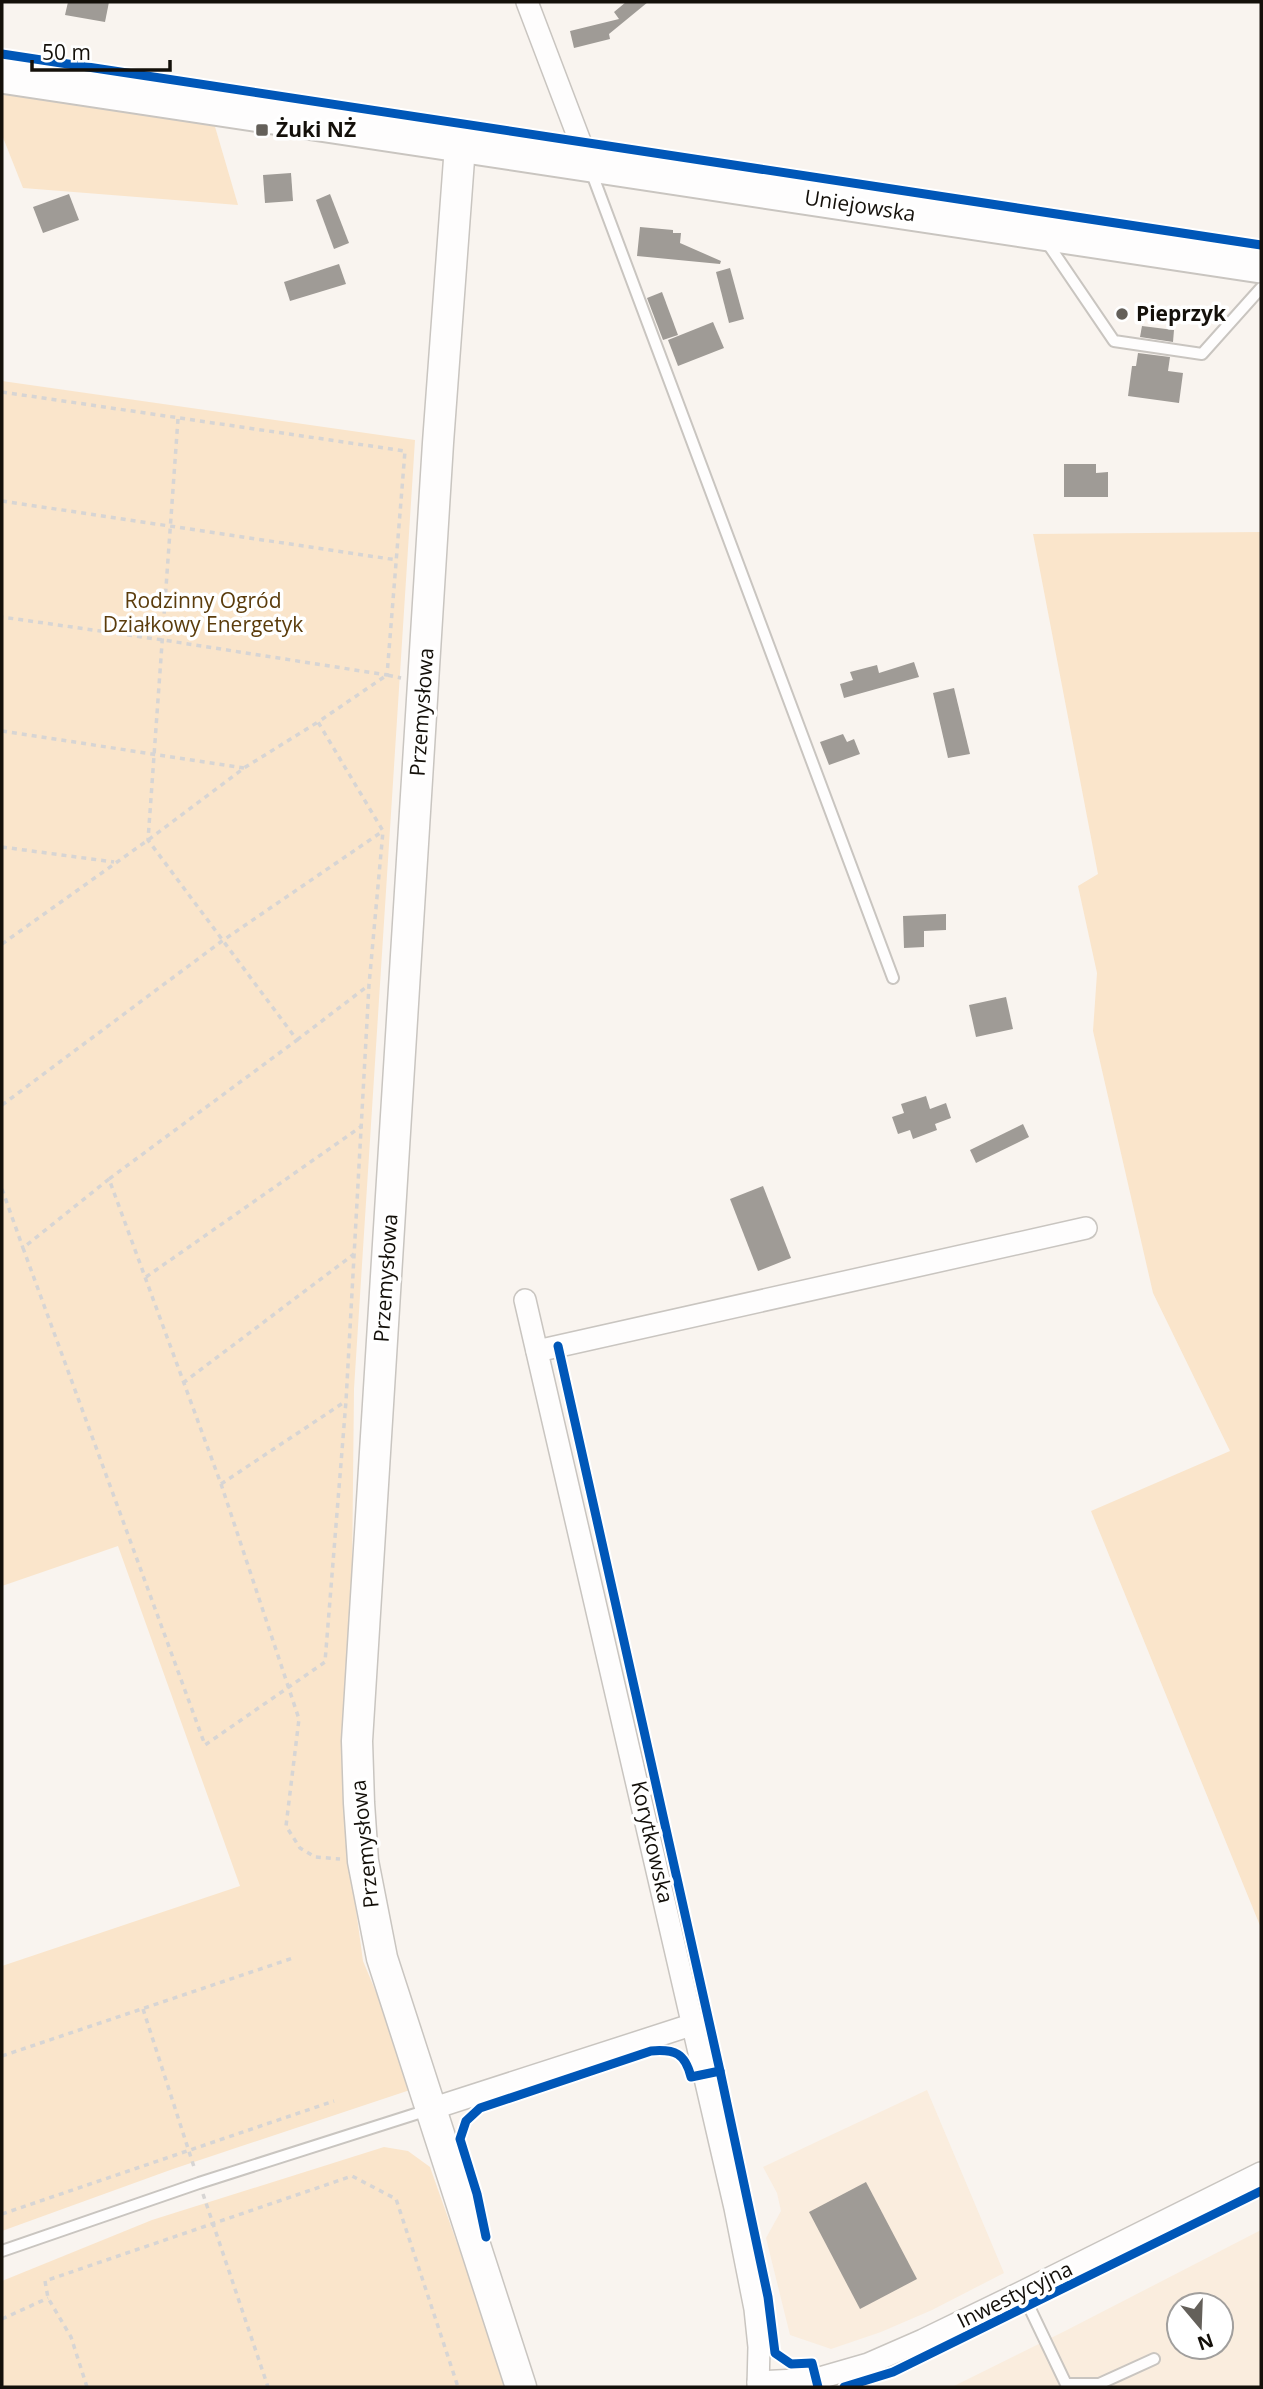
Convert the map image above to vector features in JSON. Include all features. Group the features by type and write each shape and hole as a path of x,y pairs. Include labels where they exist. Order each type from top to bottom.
{"main road":[{"name":"Uniejowska","path":"2,76 1261,266"},
{"name":"Przemysłowa","path":"460,146 438,443 357,1741 363,1861 382,1958 521,2387"}],"street":[{"path":"527,2 589,166"},
{"path":"537,1351 1086,1228"},
{"name":"Korytkowska","path":"525,1300 735,2208 755,2309 759,2347 758,2385"},
{"path":"431,2109 694,2024"},
{"name":"Inwestycyjna","path":"758,2385 816,2379 868,2364 1022,2292 1261,2172"}],"lane":[{"path":"589,166 893,978"},
{"path":"1040,233 1114,341 1202,354 1261,288"},
{"path":"2,2250 199,2183 431,2109"},
{"path":"1022,2292 1066,2384 1099,2384 1154,2359"}],"path":[{"path":"2,392 405,451 387,675"},
{"path":"178,419 148,840 297,1040"},
{"path":"2,501 397,560"},
{"path":"2,617 424,682"},
{"path":"2,944 244,768 387,675"},
{"path":"2,1189 205,1745 325,1662 346,1401 369,985 383,831 318,722"},
{"path":"2,731 244,768"},
{"path":"2,1105 222,941 383,831"},
{"path":"2,847 116,862"},
{"path":"23,1248 109,1179 369,985"},
{"path":"146,1277 363,1125"},
{"path":"109,1179 221,1484 299,1719 286,1826 300,1847 315,1857 363,1861"},
{"path":"183,1383 354,1254"},
{"path":"221,1484 346,1401"},
{"path":"2,2056 293,1958"},
{"path":"143,2009 268,2387"},
{"path":"2,2214 334,2101"},
{"path":"87,2387 71,2337 48,2298 45,2281 352,2176 396,2199 458,2387"},
{"path":"2,2319 48,2298"}],"shaded area":[{"path":"927,2090 1004,2273 932,2310 881,2332 831,2349 790,2335 766,2238 781,2211 777,2193 763,2167"},
{"path":"1261,2230 1261,2387 952,2387 1065,2331"}],"green space":[{"path":"2,88 211,113 238,205 23,188 2,135"},
{"name":"Rodzinny Ogród Działkowy Energetyk","path":"2,381 415,440 354,1389 349,1859 363,1961 416,2088 173,2169 2,2231 2,1966 240,1886 118,1546 2,1586"},
{"path":"1261,532 1261,1928 1091,1511 1230,1451 1153,1293 1093,1031 1097,973 1078,886 1098,874 1033,534"},
{"path":"384,2147 408,2151 430,2167 508,2387 2,2387 2,2281 152,2220"}],"building":[{"path":"68,2 109,2 105,22 65,15"},
{"path":"626,2 648,2 609,34 610,39 574,48 570,31 619,19 614,12"},
{"path":"291,173 293,201 265,203 263,175"},
{"path":"69,194 79,220 43,233 33,207"},
{"path":"330,194 349,243 334,249 316,200"},
{"path":"640,227 681,233 680,243 721,261 720,264 637,256"},
{"path":"339,264 346,284 290,301 284,282"},
{"path":"730,268 744,319 729,323 716,272"},
{"path":"662,292 678,335 663,340 647,298"},
{"path":"713,322 724,348 678,366 668,340"},
{"path":"1142,326 1174,330 1173,342 1140,337"},
{"path":"1138,353 1170,357 1168,371 1183,373 1179,403 1128,396 1132,366 1136,366"},
{"path":"1064,464 1096,464 1096,473 1108,472 1108,497 1064,497"},
{"path":"914,662 919,677 844,698 840,684 853,680 850,672 877,665 879,673"},
{"path":"954,688 970,754 948,758 933,693"},
{"path":"843,734 847,742 854,739 860,754 829,765 820,742"},
{"path":"946,914 946,930 924,931 924,947 904,948 903,916"},
{"path":"1006,997 1013,1029 976,1037 969,1005"},
{"path":"926,1096 930,1109 946,1103 951,1118 935,1124 937,1130 913,1139 910,1130 898,1134 892,1117 904,1113 901,1104"},
{"path":"1023,1124 1029,1137 976,1163 970,1150"},
{"path":"763,1186 791,1258 758,1271 730,1199"},
{"path":"866,2182 917,2279 860,2309 809,2212"}],"cycle path":[{"path":"2,54 1261,245"},
{"path":"558,1346 720,2071 768,2297 775,2353 791,2364 812,2363 818,2387"},
{"path":"486,2237 477,2194 460,2139 466,2121 480,2108 651,2051 678,2054 686,2063 691,2077 720,2071"},
{"path":"844,2387 893,2372 1261,2191"}],"place":[{"name":"Żuki NŻ","path":"262,130"},
{"name":"Pieprzyk","path":"1122,314"}]}
